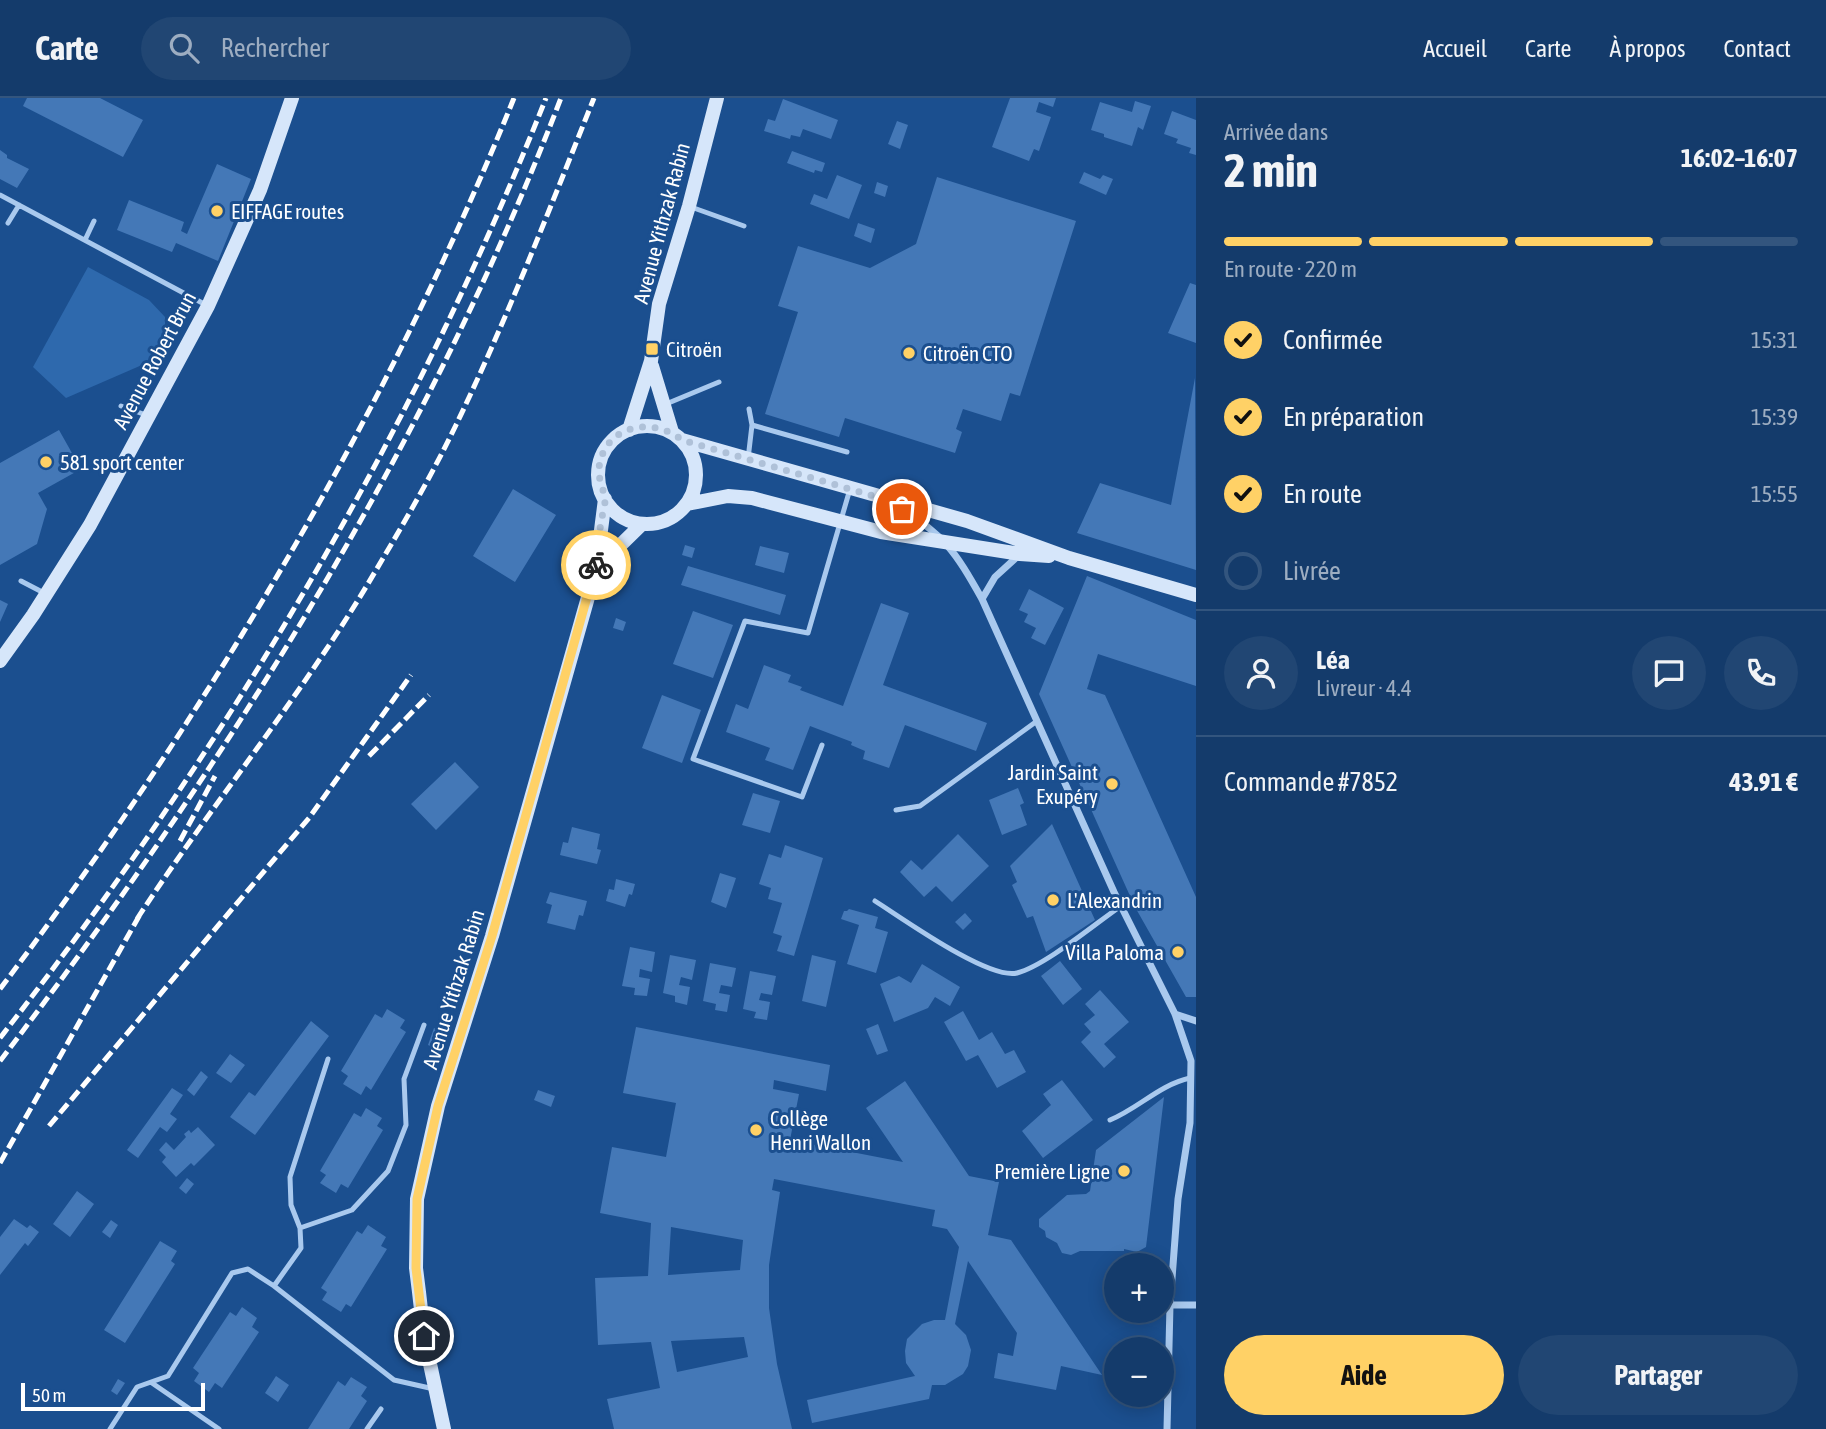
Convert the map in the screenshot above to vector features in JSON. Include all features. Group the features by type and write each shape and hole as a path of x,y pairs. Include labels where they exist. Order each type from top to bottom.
{"main road":[{"name":"Avenue Robert Brun","path":"0,661 90,525 208,306 260,190 292,98"},
{"name":"Avenue Yithzak Rabin","path":"629,430 651,361 659,304 716,98"},
{"name":"Avenue Yithzak Rabin","path":"651,361 663,405 677,436"},
{"path":"677,436 692,454 696,471 694,488 687,503 675,516 642,524 627,520 614,511 599,484 599,467 604,451 615,439 629,430 643,426 659,427 677,436 748,459 967,522 1069,558 1196,595"},
{"path":"687,503 728,496 752,498 881,532 1020,554 1069,558"},
{"name":"Avenue Yithzak Rabin","path":"444,1429 424,1336 417,1280 417,1199 438,1106 492,936 596,569 605,499"},
{"name":"Avenue Yithzak Rabin","path":"596,569 642,524"}],"street":[{"path":"884,499 919,520 946,542 959,557 982,600 1121,906 1175,1014 1194,1059 1190,1124 1178,1199 1174,1253"},
{"path":"982,600 995,577 1020,554"},
{"path":"1175,1014 1196,1021"},
{"path":"1190,1124 1196,1114"},
{"path":"1174,1305 1196,1305"},
{"path":"1167,1429 1170,1323"}],"lane":[{"path":"0,195 208,306"},
{"path":"8,223 19,205"},
{"path":"688,206 744,226"},
{"path":"85,240 94,221"},
{"path":"663,405 719,382"},
{"path":"121,406 149,416"},
{"path":"748,459 752,425 749,409"},
{"path":"752,425 847,452"},
{"path":"822,744 802,797 693,760 745,621 808,633 850,489"},
{"path":"21,581 46,594"},
{"path":"897,810 920,806 1037,721"},
{"path":"874,901 978,965 1004,973 1018,973 1048,958 1121,906"},
{"path":"300,1228 352,1210 388,1171 406,1125 404,1079 424,1025"},
{"path":"274,1286 301,1248 300,1228 290,1205 290,1177 328,1059"},
{"path":"1110,1119 1129,1112 1171,1082 1193,1077"},
{"path":"110,1429 136,1387 168,1376 232,1273 248,1269 274,1286 394,1380 435,1389"},
{"path":"152,1383 219,1429"},
{"path":"367,1429 381,1409"}],"shaded area":[{"path":"88,267 149,300 165,317 165,355 66,398 33,367"}],"building":[{"path":"27,98 100,98 143,120 123,157 23,106"},
{"path":"1010,98 1056,98 1053,107 1039,102 1036,112 1051,117 1039,151 1034,149 1029,161 992,147"},
{"path":"783,99 838,120 831,139 803,129 800,137 791,135 790,139 764,131 768,119 775,121"},
{"path":"1135,101 1151,106 1143,130 1138,127 1132,146 1091,130 1100,102 1132,112"},
{"path":"1172,111 1196,120 1196,155 1189,153 1191,148 1176,143 1178,139 1164,134"},
{"path":"897,121 908,125 900,149 888,144"},
{"path":"0,150 7,158 29,169 17,188 0,179"},
{"path":"792,151 825,163 822,172 815,170 814,173 787,163"},
{"name":"EIFFAGE routes","path":"217,164 251,179 218,261 176,243 172,252 117,230 129,200 184,222 181,231 187,234"},
{"path":"1084,172 1100,179 1103,175 1113,179 1106,195 1079,183"},
{"path":"837,175 862,185 849,219 810,204 814,194 827,199"},
{"name":"Citroën CTO","path":"937,177 1076,221 1020,396 1010,393 1001,421 963,409 956,429 962,432 955,453 845,418 839,437 765,414 798,312 778,306 798,246 870,268 916,244"},
{"path":"877,182 888,186 885,197 874,193"},
{"path":"858,223 875,229 871,243 854,236"},
{"path":"1190,283 1196,285 1196,343 1168,333"},
{"path":"1195,378 1196,570 1077,533 1100,483 1171,505"},
{"path":"59,430 81,469 38,493 47,509 37,544 0,565 0,463"},
{"path":"513,489 556,515 515,582 473,556"},
{"path":"685,545 695,548 692,558 682,555"},
{"path":"760,546 789,553 784,573 755,565"},
{"path":"688,566 786,595 780,615 681,585"},
{"name":"Jardin Saint Exupéry","path":"1087,576 1196,620 1196,686 1098,654 1087,689 1105,695 1196,897 1196,997 1186,997 1135,907 1039,694"},
{"path":"1029,589 1064,608 1045,645 1031,638 1036,628 1024,622 1028,614 1019,610"},
{"path":"0,600 8,604 0,622"},
{"path":"881,603 909,613 883,685 987,723 976,751 905,725 889,768 863,759 865,751 851,745 852,742 810,726 793,770 765,760 770,748 726,732 736,704 748,709 764,665 791,675 788,682 802,687 800,690 843,706"},
{"path":"693,611 733,625 713,678 673,664"},
{"path":"616,618 626,622 623,631 613,628"},
{"path":"662,695 701,710 682,763 642,748"},
{"path":"455,762 479,787 436,830 411,804"},
{"path":"1018,788 1024,803 1020,805 1027,825 1002,835 989,800"},
{"path":"753,793 780,801 770,833 742,825"},
{"name":"L'Alexandrin","path":"1052,824 1095,920 1046,952 1033,916 1027,918 1012,885 1017,882 1010,866"},
{"path":"572,827 600,834 597,849 601,850 597,864 560,855 563,842 568,843"},
{"path":"958,834 989,866 952,902 936,886 924,897 900,872 911,860 922,870"},
{"path":"785,845 823,858 794,956 777,951 782,936 773,933 782,903 768,899 771,888 759,884 769,854 781,858"},
{"path":"720,873 736,878 726,908 711,902"},
{"path":"616,879 635,884 625,907 606,901 609,889 614,890"},
{"path":"550,892 587,901 575,930 547,923 552,905 546,903"},
{"path":"849,909 878,917 875,928 888,932 876,973 847,964 859,925 841,919 844,911"},
{"path":"965,913 972,921 963,930 955,922"},
{"path":"630,947 655,952 652,972 640,969 639,977 650,979 647,996 634,995 635,988 622,986"},
{"path":"670,955 696,960 692,980 681,977 679,985 690,987 687,1005 675,1002 675,996 663,993"},
{"path":"812,955 836,961 826,1007 802,1001"},
{"path":"1060,961 1082,989 1063,1005 1041,976"},
{"path":"710,963 736,968 732,987 721,985 719,993 730,995 727,1012 715,1010 716,1004 703,1001"},
{"path":"922,964 960,987 950,1006 935,997 928,1008 894,1022 880,984 899,976 911,983"},
{"path":"750,971 776,976 772,995 761,993 759,1000 770,1002 767,1020 754,1018 756,1012 743,1009"},
{"path":"1100,990 1129,1022 1104,1044 1116,1057 1104,1068 1081,1042 1091,1032 1084,1024 1095,1015 1085,1004"},
{"path":"387,1009 405,1020 400,1028 406,1032 371,1090 366,1086 361,1095 343,1084 348,1076 341,1071 375,1014 382,1018"},
{"path":"963,1011 979,1040 992,1032 1005,1054 1014,1050 1026,1072 997,1088 978,1055 966,1061 944,1022"},
{"path":"311,1021 329,1036 255,1135 230,1117 249,1092 255,1096"},
{"path":"878,1024 888,1051 877,1055 866,1029"},
{"path":"636,1027 830,1065 826,1091 774,1080 773,1089 799,1094 790,1140 903,1162 866,1108 905,1081 969,1176 999,1182 988,1235 1011,1240 1102,1375 1061,1366 1056,1390 994,1378 998,1353 1013,1356 1017,1333 968,1261 955,1324 966,1335 971,1350 968,1366 963,1374 945,1385 932,1385 929,1399 812,1423 807,1400 915,1376 906,1363 907,1339 922,1324 945,1320 959,1247 947,1229 932,1226 935,1210 774,1179 772,1190 780,1192 769,1265 769,1308 777,1364 792,1429 614,1429 607,1399 660,1388 651,1342 598,1345 595,1278 648,1276 651,1223 600,1213 612,1147 666,1157 676,1103 623,1093","holes":["671,1227 743,1240 740,1270 668,1275","744,1337 748,1357 677,1372 671,1341"]},
{"path":"434,1028 446,1032 439,1050 428,1045"},
{"path":"230,1054 245,1065 231,1083 216,1073"},
{"path":"201,1071 208,1077 194,1096 187,1090"},
{"path":"1062,1080 1093,1120 1043,1158 1022,1131 1051,1105 1043,1094"},
{"path":"172,1088 183,1095 170,1114 177,1119 167,1132 160,1127 138,1158 127,1150"},
{"path":"538,1090 555,1096 551,1107 534,1100"},
{"name":"Première Ligne","path":"1164,1097 1146,1247 1137,1252 1124,1249 1080,1251 1071,1255 1062,1253 1057,1243 1046,1237 1045,1231 1039,1227 1039,1219 1067,1195 1086,1194 1090,1191 1096,1150"},
{"path":"366,1108 382,1118 377,1126 383,1130 348,1188 341,1184 336,1193 320,1183 326,1175 320,1171 354,1113 361,1117"},
{"path":"198,1127 215,1145 194,1166 191,1163 176,1177 162,1162 166,1157 159,1150 166,1142 174,1150 186,1137 184,1134 189,1130 191,1133"},
{"path":"187,1178 194,1184 186,1194 179,1188"},
{"path":"77,1191 94,1204 70,1237 53,1224"},
{"path":"14,1219 39,1232 28,1246 25,1243 0,1275 0,1237"},
{"path":"111,1220 118,1225 110,1238 102,1232"},
{"path":"368,1225 386,1237 381,1246 387,1249 351,1307 346,1304 341,1312 322,1300 327,1292 321,1288 357,1231 362,1234"},
{"path":"160,1241 177,1251 171,1261 175,1264 125,1343 104,1330"},
{"path":"242,1307 257,1318 252,1327 259,1332 222,1388 215,1383 209,1392 194,1381 199,1373 193,1368 230,1312 236,1316"},
{"path":"276,1376 289,1385 278,1402 265,1393"},
{"path":"351,1377 367,1387 361,1396 367,1401 349,1429 308,1429 338,1381 345,1386"},
{"path":"118,1379 125,1383 117,1395 111,1391"}],"railway":[{"path":"0,989 150,779 220,671 286,560 349,448 408,333 463,217 514,98"},
{"path":"0,1038 161,818 236,704 307,587 436,347 493,224 546,98"},
{"path":"0,1061 164,835 315,599 384,478 449,354 508,227 561,98"},
{"path":"137,919 339,630 424,487 493,345 594,98"},
{"path":"49,1126 309,818 411,675"},
{"path":"369,756 429,695"},
{"path":"180,841 215,776"},
{"path":"0,1163 142,911"}],"way so far":[{"path":"596,565 605,499 599,484 599,467 604,451 615,439 629,430 643,426 659,427 682,440 884,499 902,509"}],"place":[{"name":"EIFFAGE routes","path":"217,211"},
{"name":"Citroën","path":"652,349"},
{"name":"Citroën CTO","path":"909,353"},
{"name":"581 sport center","path":"46,462"},
{"name":"Jardin Saint Exupéry","path":"1112,784"},
{"name":"L'Alexandrin","path":"1053,900"},
{"name":"Villa Paloma","path":"1178,952"},
{"name":"Collège Henri Wallon","path":"756,1130"},
{"name":"Première Ligne","path":"1124,1171"}],"route":[{"path":"424,1336 416,1268 417,1199 438,1106 492,936 596,565"}]}
